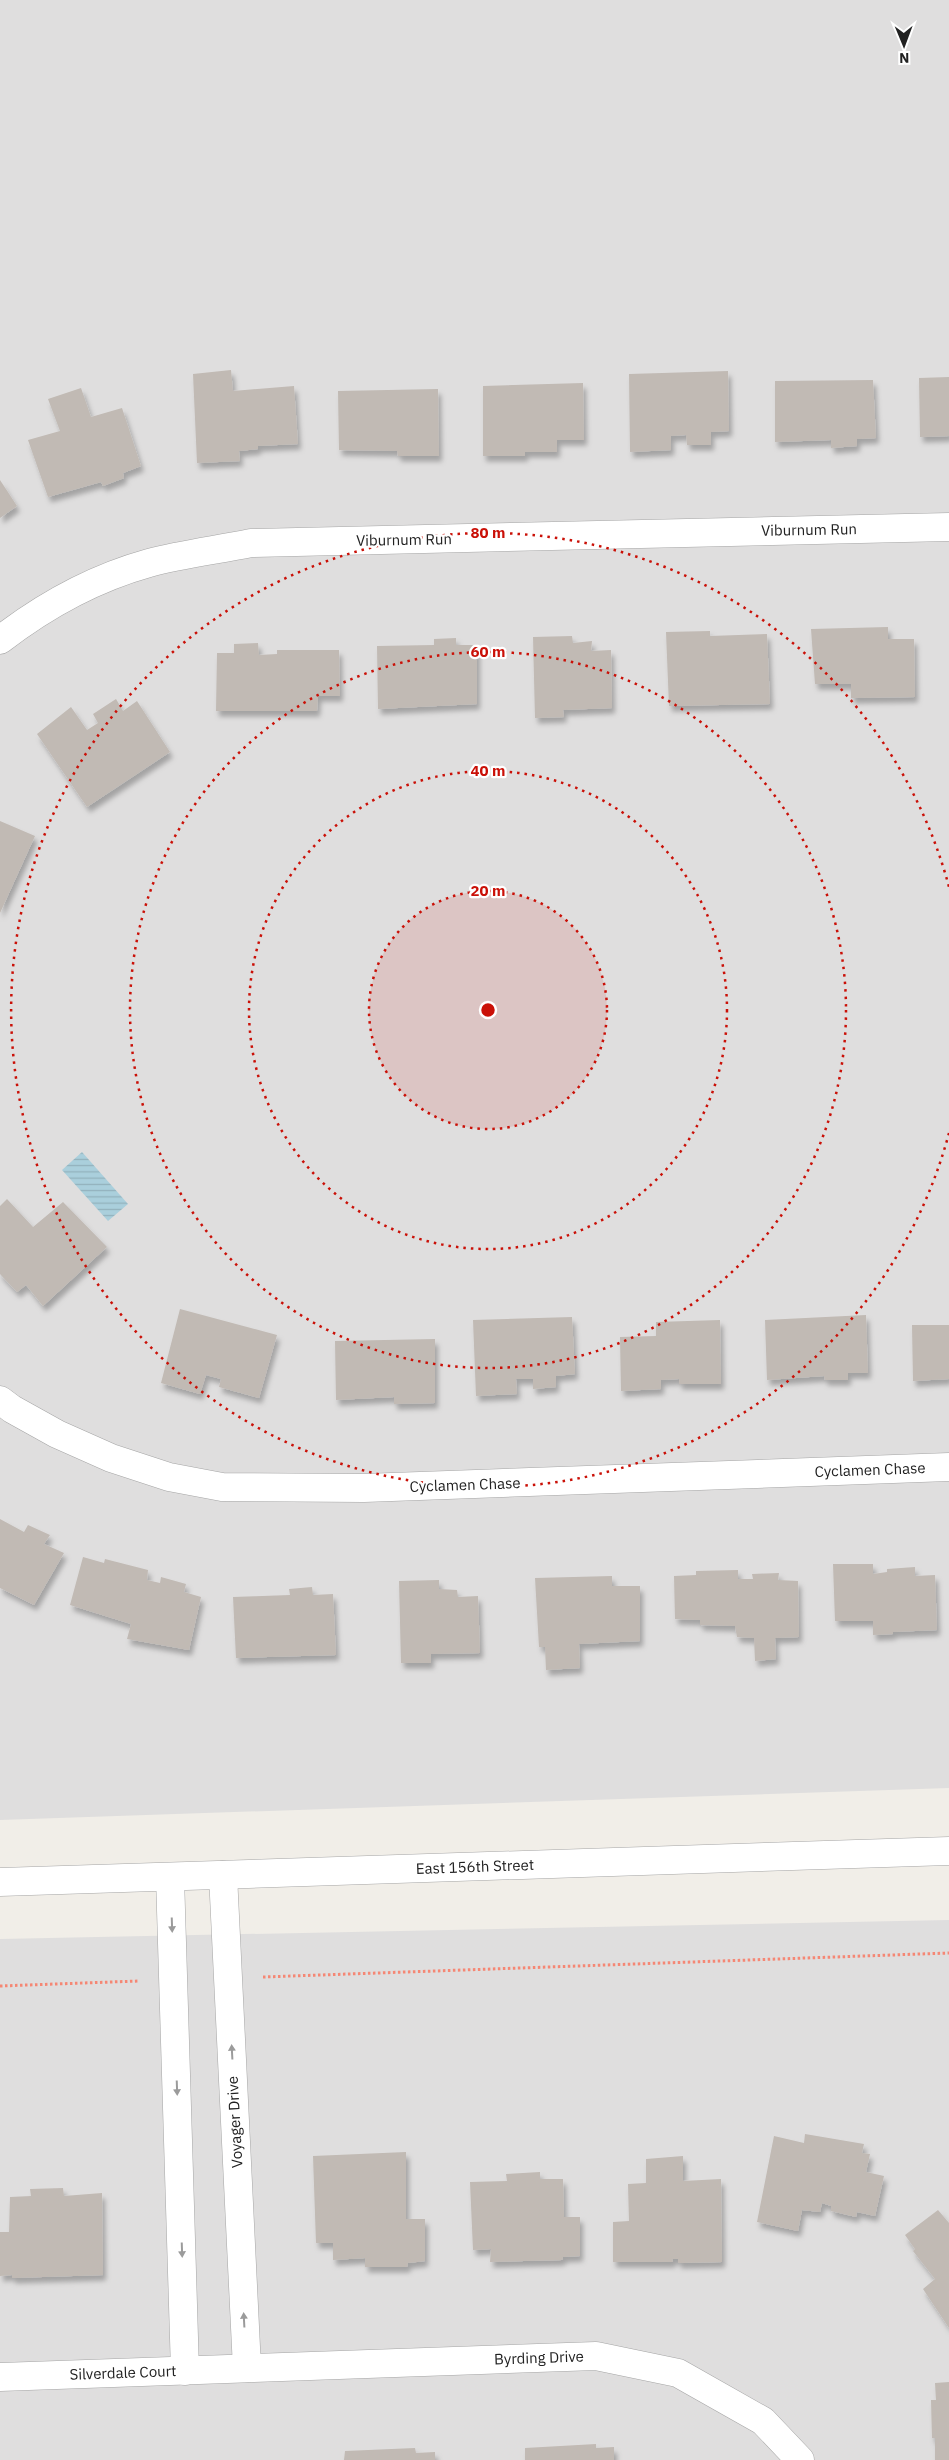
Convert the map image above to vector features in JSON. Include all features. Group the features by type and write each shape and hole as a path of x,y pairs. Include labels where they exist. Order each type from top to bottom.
{"street":[{"name":"Viburnum Run","path":"0,640 32,615 106,579 149,563 251,543 949,527"},
{"name":"Cyclamen Chase","path":"0,1400 12,1409 57,1434 111,1458 169,1477 222,1487 364,1488 949,1467"},
{"name":"East 156th Street","path":"0,1882 949,1851"},
{"name":"Voyager Drive","path":"223,1875 246,2368"},
{"path":"170,1877 186,2371"},
{"name":"Byrding Drive","path":"246,2368 596,2356 678,2373 763,2421 800,2460"},
{"name":"Silverdale Court","path":"0,2377 246,2368"}],"path":[{"path":"228,1978 949,1953"},
{"path":"0,1986 174,1980"}],"shaded area":[{"path":"0,0 949,0 949,1788 0,1820"},
{"path":"949,1920 949,2460 0,2460 0,1939"}],"water":[{"path":"82,1152 128,1204 108,1221 62,1170"}],"building":[{"path":"231,370 233,391 294,386 298,444 258,446 258,449 239,451 240,461 197,463 193,374"},
{"path":"728,371 729,431 711,432 711,445 687,445 686,435 671,436 671,450 630,452 629,374"},
{"path":"949,377 949,436 920,437 919,378"},
{"path":"873,380 876,438 857,439 857,446 831,448 831,440 775,442 775,381"},
{"path":"583,383 584,440 557,440 557,452 525,452 525,456 483,456 483,386"},
{"path":"81,388 91,417 122,408 141,466 123,473 124,478 103,486 101,482 48,497 28,440 60,431 48,399"},
{"path":"438,389 439,456 398,456 397,451 339,450 338,391"},
{"path":"0,480 17,506 0,518"},
{"path":"888,627 888,639 914,639 915,697 851,698 851,684 815,684 811,629"},
{"path":"710,631 710,636 767,634 770,704 669,706 666,632"},
{"path":"572,636 573,643 592,641 591,651 611,650 612,708 563,710 564,717 535,718 533,637"},
{"path":"456,638 456,645 477,645 477,704 378,709 377,646 434,645 434,639"},
{"path":"258,643 259,655 277,654 277,650 339,650 340,696 318,696 317,711 216,711 217,653 234,653 234,644"},
{"path":"116,699 123,711 137,701 170,752 87,807 37,734 71,707 87,730 98,723 93,714"},
{"path":"0,821 35,836 0,913"},
{"path":"7,1199 33,1227 63,1202 107,1247 43,1306 26,1285 17,1292 0,1274 0,1206"},
{"path":"180,1309 277,1335 259,1398 219,1387 221,1379 206,1375 200,1394 161,1383"},
{"path":"866,1315 868,1373 848,1373 848,1380 825,1380 824,1376 767,1380 765,1320"},
{"path":"572,1317 575,1374 556,1376 556,1387 533,1389 533,1379 516,1379 517,1394 476,1396 473,1320"},
{"path":"720,1320 721,1384 679,1384 679,1379 661,1380 661,1389 621,1391 620,1337 656,1336 656,1322"},
{"path":"912,1325 949,1325 949,1379 913,1381"},
{"path":"435,1339 435,1403 394,1404 394,1397 336,1400 335,1341"},
{"path":"0,1519 24,1532 28,1525 50,1535 44,1544 64,1553 34,1605 0,1588"},
{"path":"83,1557 104,1563 105,1559 148,1570 147,1580 160,1583 161,1577 186,1584 184,1592 201,1597 189,1650 127,1639 131,1624 70,1605"},
{"path":"833,1564 873,1564 873,1574 887,1572 887,1569 915,1567 915,1576 935,1575 937,1630 873,1635 873,1621 835,1621"},
{"path":"738,1570 738,1579 753,1579 752,1574 779,1573 778,1580 798,1581 799,1637 775,1638 776,1659 755,1661 754,1638 737,1637 735,1626 700,1625 700,1620 675,1619 674,1576 696,1575 696,1571"},
{"path":"612,1576 612,1586 640,1586 640,1641 579,1644 580,1668 546,1670 545,1647 539,1647 535,1578"},
{"path":"439,1580 439,1589 457,1590 458,1597 478,1596 480,1653 431,1654 431,1663 401,1663 399,1581"},
{"path":"312,1587 313,1595 333,1594 336,1655 236,1658 233,1597 290,1595 289,1589"},
{"path":"805,2134 864,2144 862,2153 870,2154 866,2172 884,2176 875,2216 857,2212 856,2217 831,2211 831,2206 822,2203 820,2212 802,2210 798,2231 757,2222 774,2136 804,2143"},
{"path":"406,2152 406,2219 425,2219 425,2261 408,2263 407,2267 365,2267 365,2258 333,2260 333,2243 316,2243 313,2156"},
{"path":"683,2156 683,2181 721,2179 722,2262 678,2263 678,2259 672,2259 673,2262 613,2262 613,2222 629,2221 628,2184 646,2183 646,2159"},
{"path":"540,2172 540,2179 563,2179 564,2217 580,2217 580,2256 563,2257 562,2260 490,2262 491,2249 473,2250 470,2182 507,2181 506,2174"},
{"path":"63,2188 64,2196 102,2193 103,2275 12,2278 12,2275 0,2276 0,2232 9,2232 10,2197 31,2196 30,2189"},
{"path":"938,2210 949,2223 949,2328 923,2289 935,2279 913,2251 915,2249 905,2235"},
{"path":"949,2382 949,2460 935,2460 935,2438 932,2438 931,2400 936,2400 935,2383"},
{"path":"596,2444 596,2448 614,2447 614,2460 525,2460 525,2448"},
{"path":"415,2448 416,2453 435,2452 435,2460 344,2460 345,2451"}]}
